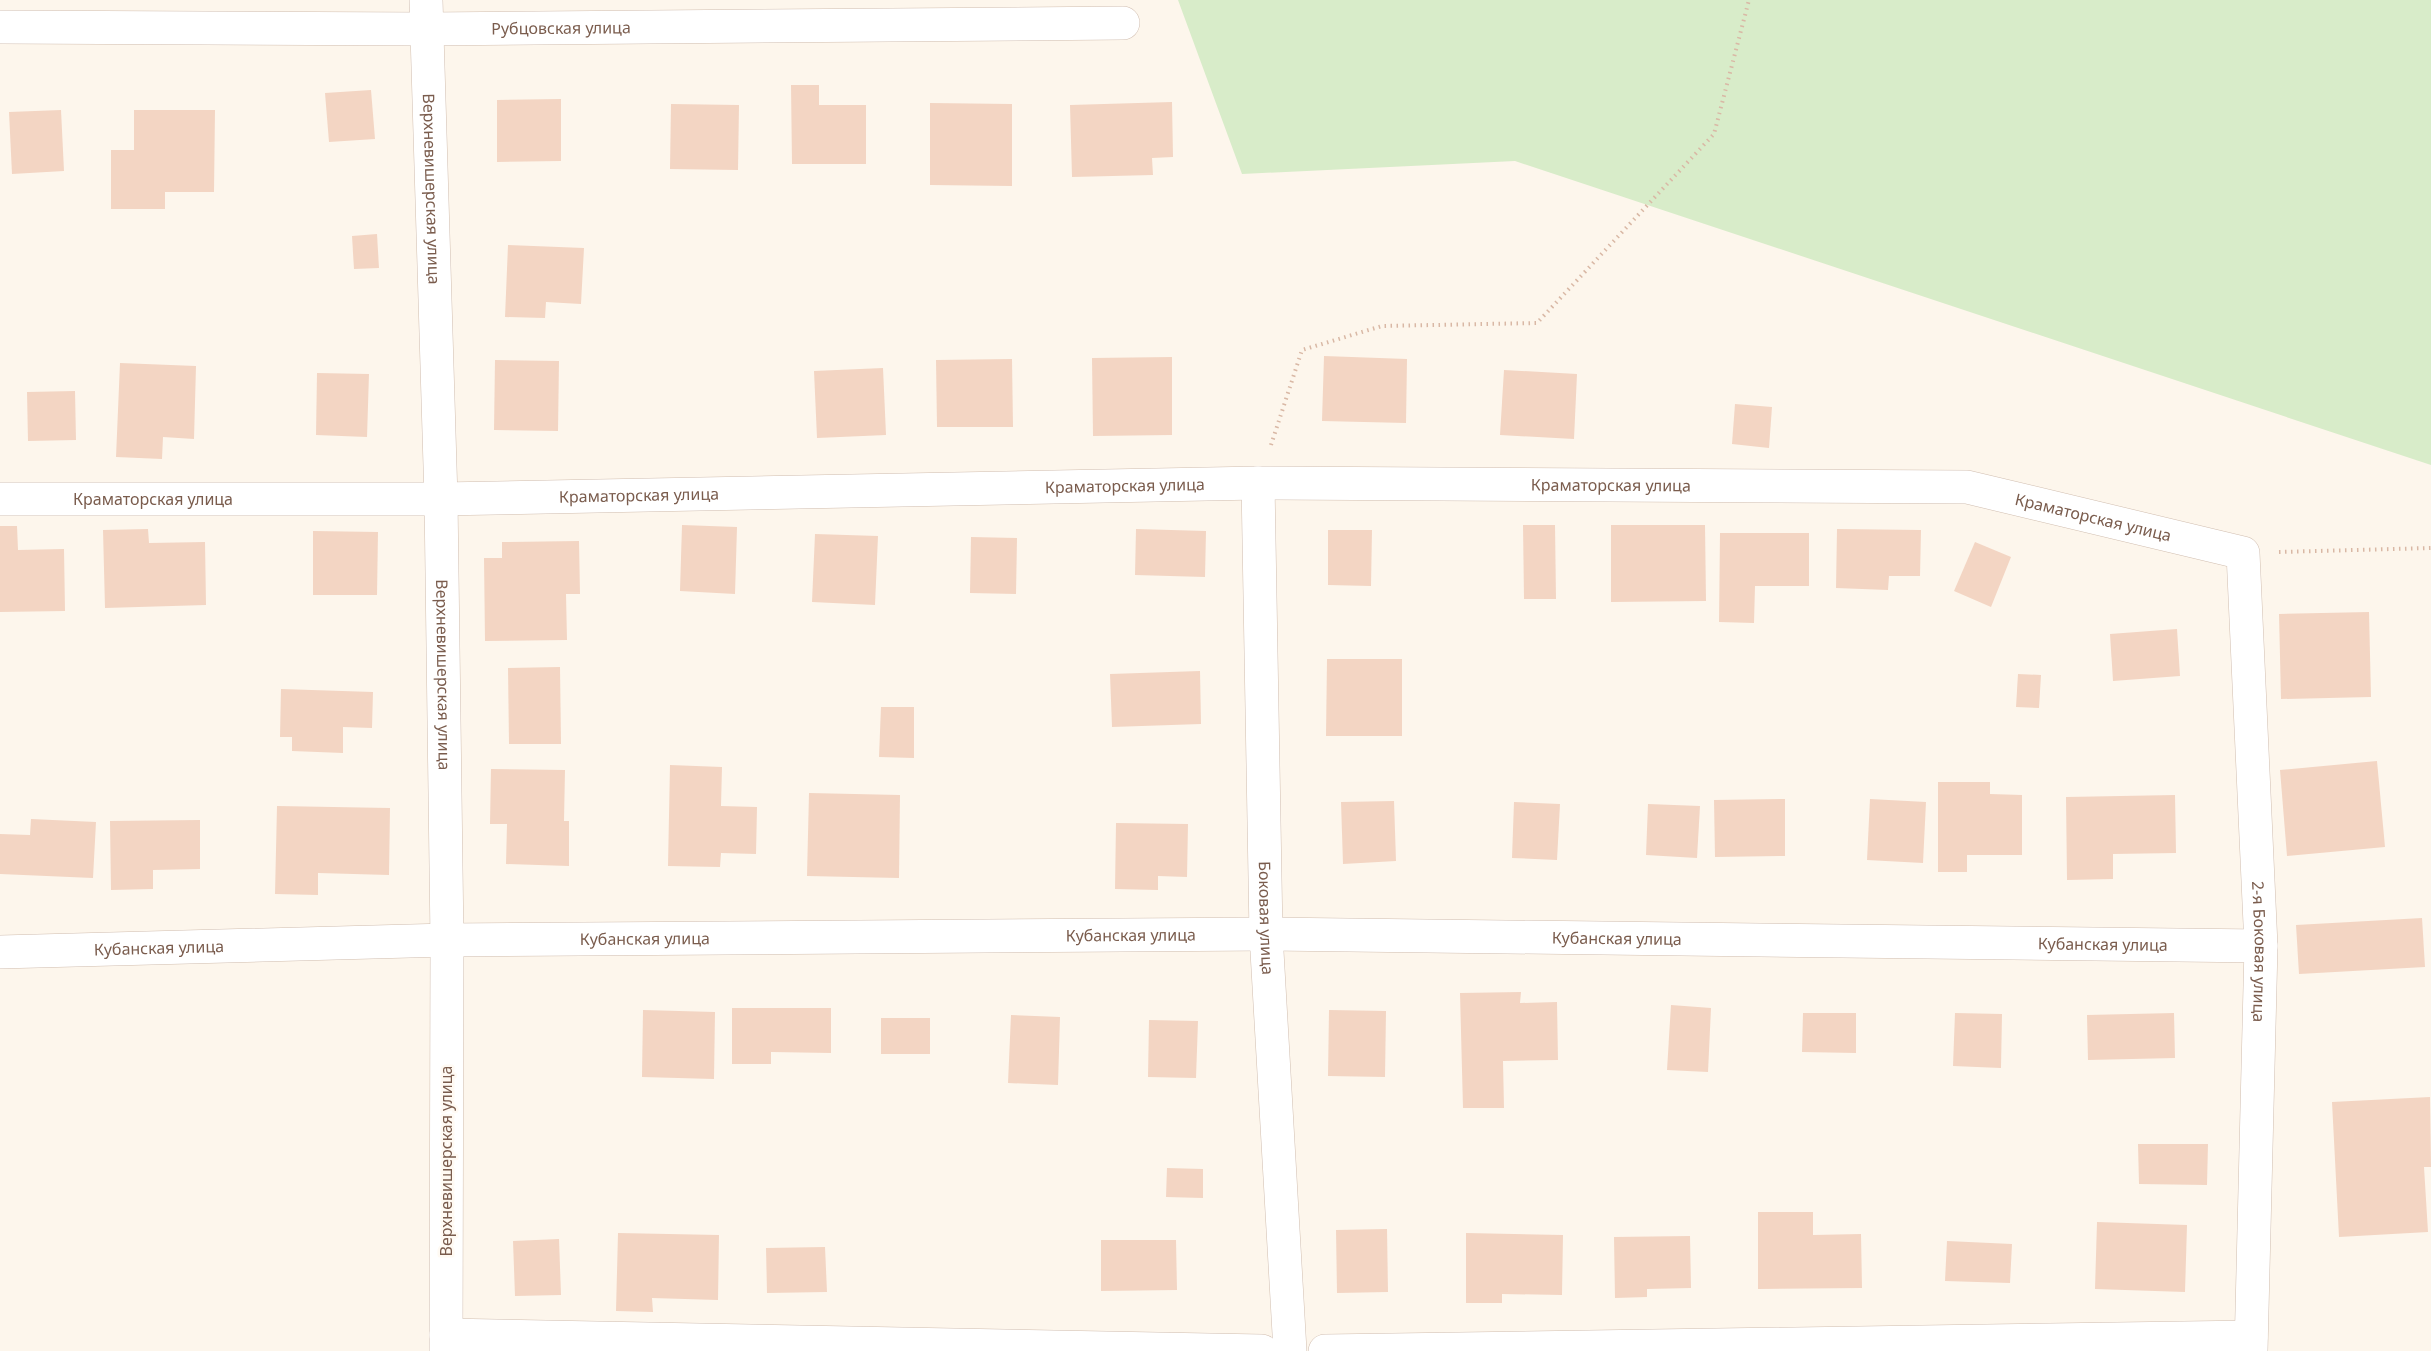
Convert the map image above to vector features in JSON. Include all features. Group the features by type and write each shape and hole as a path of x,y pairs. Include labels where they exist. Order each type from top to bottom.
{"street":[{"name":"Рубцовская улица","path":"0,27 427,14 1123,23"},
{"name":"Верхневишерская улица","path":"427,14 441,499 447,940 446,1343"},
{"name":"Краматорская улица","path":"0,499 441,499 1258,483 1967,487 2243,553"},
{"name":"Боковая улица","path":"1258,483 1266,934 1290,1351"},
{"name":"2-я Боковая улица","path":"2243,553 2261,946 2251,1344"},
{"name":"Кубанская улица","path":"0,952 447,940 1266,934 2261,946"},
{"path":"446,1343 1262,1351"},
{"path":"1325,1351 2251,1344"}],"path":[{"path":"1258,483 1302,350 1382,326 1537,322 1714,135 1749,0"},
{"path":"2243,553 2431,548"}],"green space":[{"path":"1178,0 2431,0 2431,465 1515,161 1242,174"}],"building":[{"path":"791,85 819,85 819,105 866,105 866,164 792,164"},
{"path":"371,90 375,139 329,142 325,93"},
{"path":"561,99 561,161 497,162 497,100"},
{"path":"1172,102 1173,157 1152,158 1153,175 1072,177 1070,105"},
{"path":"930,103 1012,104 1012,186 930,185"},
{"path":"671,104 739,105 738,170 670,169"},
{"path":"61,110 64,171 12,174 9,112"},
{"path":"134,110 215,110 214,192 165,192 165,209 111,209 111,150 134,150"},
{"path":"377,234 379,268 354,269 352,236"},
{"path":"508,245 584,248 581,304 546,302 545,318 505,317"},
{"path":"1324,356 1407,359 1406,423 1322,421"},
{"path":"1172,357 1172,435 1093,436 1092,358"},
{"path":"1012,359 1013,427 937,427 936,360"},
{"path":"495,360 559,361 558,431 494,430"},
{"path":"120,363 196,366 194,439 163,437 162,459 116,457"},
{"path":"883,368 886,435 817,438 814,371"},
{"path":"1504,370 1577,374 1574,439 1500,435"},
{"path":"317,373 369,374 367,437 316,435"},
{"path":"75,391 76,440 28,441 27,392"},
{"path":"1735,404 1772,407 1769,448 1732,444"},
{"path":"682,525 737,527 735,594 680,591"},
{"path":"1523,525 1555,525 1556,599 1524,599"},
{"path":"1611,525 1705,525 1706,601 1611,602"},
{"path":"0,526 17,526 18,550 64,549 65,611 0,612"},
{"path":"148,529 149,543 205,542 206,605 105,608 103,530"},
{"path":"1136,529 1206,531 1205,577 1135,575"},
{"path":"1837,529 1921,530 1920,576 1889,576 1888,590 1836,588"},
{"path":"1328,530 1372,530 1371,586 1328,585"},
{"path":"313,531 378,532 377,595 313,595"},
{"path":"1720,533 1809,533 1809,586 1755,586 1754,623 1719,622"},
{"path":"815,534 878,536 875,605 812,602"},
{"path":"971,537 1017,538 1016,594 970,593"},
{"path":"579,541 580,594 566,594 567,640 485,641 484,558 502,558 502,542"},
{"path":"1975,542 2011,557 1991,607 1954,591"},
{"path":"2369,612 2371,697 2281,699 2279,614"},
{"path":"2177,629 2180,676 2113,681 2110,634"},
{"path":"1327,659 1402,659 1402,736 1326,736"},
{"path":"560,667 561,744 509,744 508,668"},
{"path":"1200,671 1201,724 1112,727 1110,674"},
{"path":"2018,674 2041,675 2039,708 2016,707"},
{"path":"281,689 373,692 372,728 343,727 343,753 292,751 292,737 280,737"},
{"path":"881,707 914,707 914,758 879,757"},
{"path":"2377,761 2385,847 2287,856 2280,770"},
{"path":"670,765 722,767 721,806 757,807 756,854 721,853 720,867 668,866"},
{"path":"491,769 565,770 564,821 569,821 569,866 506,864 507,824 490,824"},
{"path":"1938,782 1990,782 1990,794 2022,795 2022,855 1967,855 1967,872 1938,872"},
{"path":"809,793 900,795 899,878 807,876"},
{"path":"2175,795 2176,853 2113,854 2113,879 2067,880 2066,797"},
{"path":"1785,799 1785,856 1715,857 1714,800"},
{"path":"1870,799 1926,802 1923,863 1867,860"},
{"path":"1394,801 1396,861 1343,864 1341,802"},
{"path":"1514,802 1560,804 1557,860 1512,858"},
{"path":"1648,804 1700,806 1697,858 1646,855"},
{"path":"277,806 390,808 389,875 318,873 318,895 275,894"},
{"path":"31,819 96,822 93,878 0,874 0,834 30,835"},
{"path":"200,820 200,869 153,870 153,889 111,890 110,821"},
{"path":"1116,823 1188,824 1187,877 1158,876 1158,890 1115,889"},
{"path":"2422,918 2425,967 2299,974 2296,925"},
{"path":"1521,992 1520,1003 1557,1002 1558,1060 1503,1061 1504,1108 1463,1108 1460,993"},
{"path":"1671,1005 1711,1008 1708,1072 1667,1070"},
{"path":"732,1008 831,1008 831,1053 771,1052 771,1064 732,1064"},
{"path":"643,1010 715,1012 714,1079 642,1077"},
{"path":"1329,1010 1386,1011 1385,1077 1328,1076"},
{"path":"1803,1013 1856,1013 1856,1053 1802,1052"},
{"path":"1955,1013 2002,1014 2001,1068 1953,1066"},
{"path":"2174,1013 2175,1058 2088,1060 2087,1015"},
{"path":"1011,1015 1060,1017 1058,1085 1008,1083"},
{"path":"881,1018 930,1018 930,1054 881,1054"},
{"path":"1149,1020 1198,1021 1196,1078 1148,1077"},
{"path":"2430,1097 2431,1167 2424,1167 2428,1232 2339,1237 2332,1102"},
{"path":"2138,1144 2208,1144 2207,1185 2139,1184"},
{"path":"1167,1168 1203,1169 1203,1198 1166,1197"},
{"path":"1758,1212 1813,1212 1813,1235 1861,1234 1862,1288 1758,1289"},
{"path":"2097,1222 2187,1225 2185,1292 2095,1289"},
{"path":"1387,1229 1388,1292 1337,1293 1336,1230"},
{"path":"618,1233 719,1235 718,1300 652,1298 653,1312 616,1311"},
{"path":"1466,1233 1563,1235 1562,1295 1502,1294 1502,1303 1466,1303"},
{"path":"1690,1236 1691,1288 1647,1289 1647,1297 1615,1298 1614,1237"},
{"path":"559,1239 561,1295 515,1296 513,1241"},
{"path":"1101,1240 1176,1240 1177,1290 1101,1291"},
{"path":"1947,1241 2012,1244 2010,1283 1945,1281"},
{"path":"825,1247 827,1292 767,1293 766,1248"}]}
